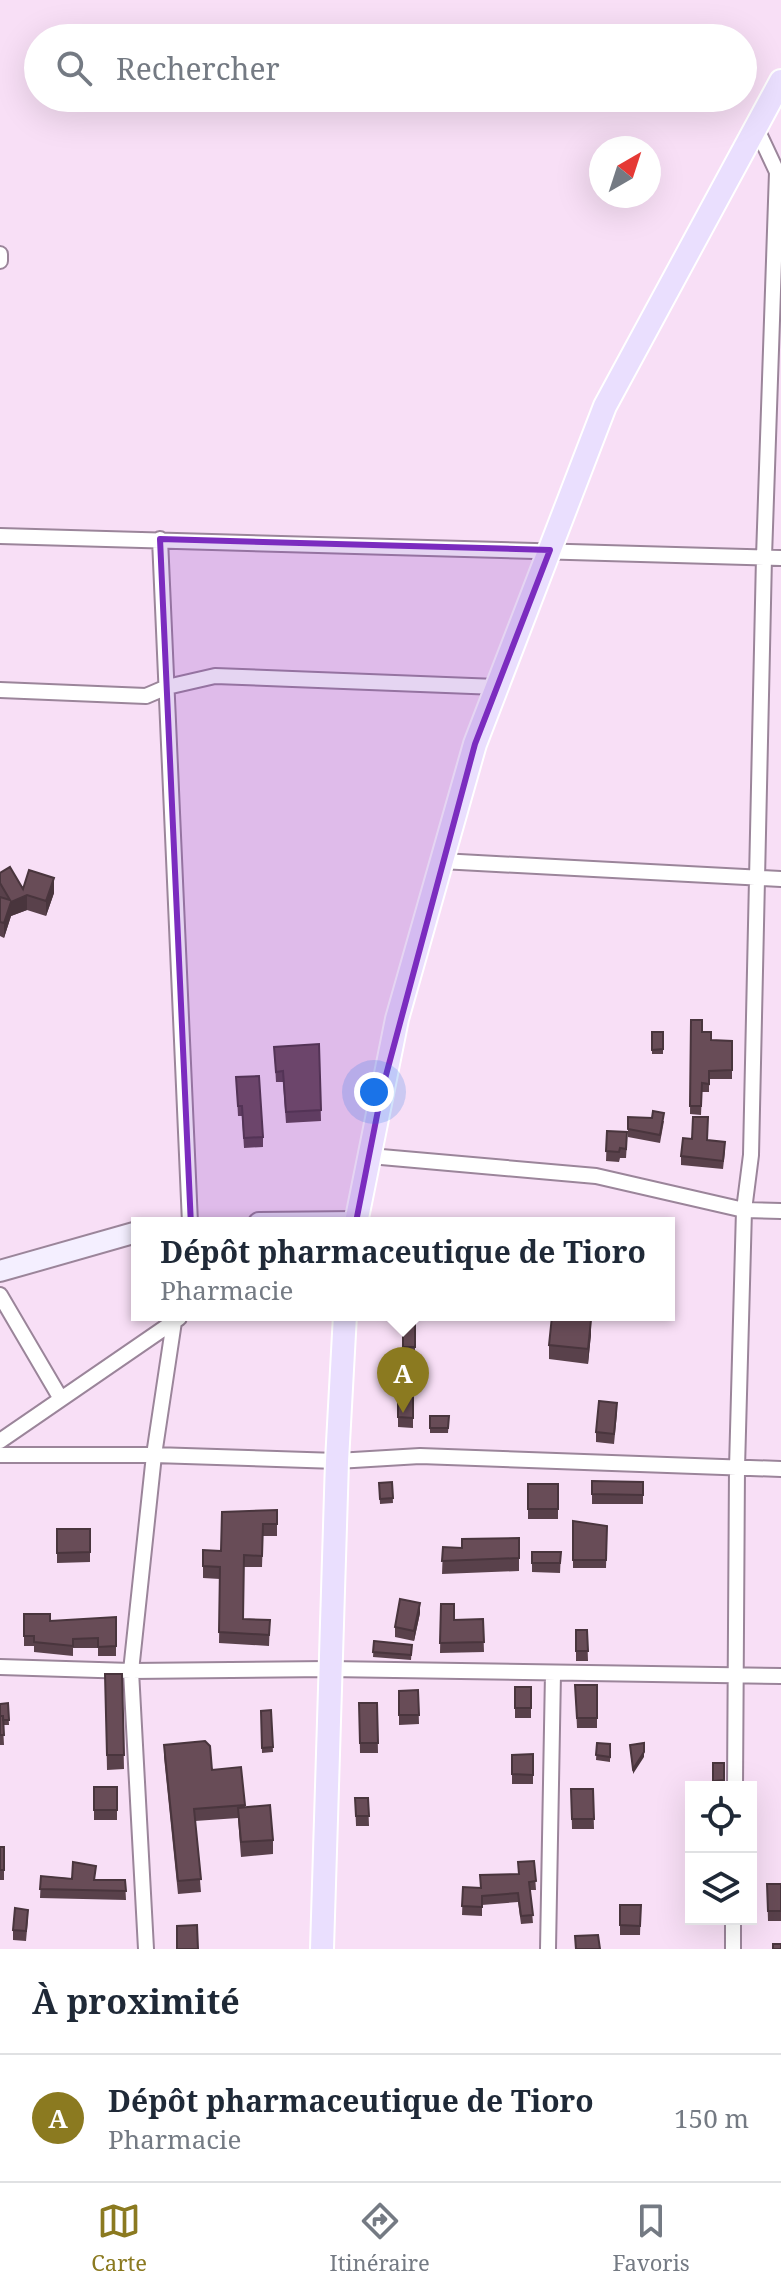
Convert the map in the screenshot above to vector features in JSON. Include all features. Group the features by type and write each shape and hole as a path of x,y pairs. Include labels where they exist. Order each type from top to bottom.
{"main road":[{"path":"357,1217 397,1019 475,744 605,406 781,81"},
{"path":"0,1271 131,1234"},
{"path":"322,1949 329,1669 345,1321"}],"street":[{"path":"735,1781 737,1468 744,1210 751,1155 764,557 777,172 755,125"},
{"path":"0,254 0,261"},
{"path":"0,536 781,558"},
{"path":"160,539 190,1217"},
{"path":"0,690 146,696 167,687 215,676 497,687"},
{"path":"441,861 781,879"},
{"path":"370,1156 596,1176 744,1210 781,1211"},
{"path":"0,1295 61,1399"},
{"path":"0,1441 172,1321"},
{"path":"146,1949 131,1671 154,1455 177,1321"},
{"path":"0,1455 154,1455 337,1461 420,1456 781,1469"},
{"path":"0,1667 131,1671 329,1669 781,1676"},
{"path":"548,1949 553,1673"},
{"path":"733,1925 733,1949"}],"highlighted area":[{"path":"160,539 550,550 475,744 382,1090 356,1222 191,1226"}],"building":[{"path":"10,867 23,889 29,870 54,878 46,901 27,895 11,902 4,923 0,922 0,897 10,900 0,883 0,873"},
{"path":"691,1020 702,1020 702,1032 711,1032 711,1040 732,1041 732,1070 709,1071 709,1084 702,1083 701,1106 690,1106"},
{"path":"652,1032 663,1032 663,1049 652,1050"},
{"path":"319,1044 321,1110 286,1112 283,1071 276,1072 274,1047"},
{"path":"259,1076 263,1137 244,1138 236,1077"},
{"path":"653,1111 664,1113 660,1135 628,1129 628,1117 652,1118"},
{"path":"693,1117 708,1117 707,1140 725,1142 723,1161 681,1156 683,1138 692,1139"},
{"path":"607,1131 627,1132 626,1149 606,1151"},
{"path":"551,1321 591,1321 588,1349 549,1345"},
{"path":"403,1324 415,1324 415,1347 403,1347"},
{"path":"398,1393 413,1393 413,1418 398,1417"},
{"path":"599,1401 617,1403 614,1434 596,1432"},
{"path":"430,1416 449,1416 448,1428 430,1428"},
{"path":"592,1481 643,1482 643,1495 592,1494"},
{"path":"392,1482 393,1498 380,1499 379,1483"},
{"path":"528,1484 558,1484 558,1509 528,1509"},
{"path":"277,1510 277,1524 263,1524 262,1556 244,1555 243,1619 270,1620 269,1635 219,1632 220,1567 203,1566 203,1550 221,1551 222,1512"},
{"path":"573,1521 607,1526 606,1560 573,1560"},
{"path":"57,1529 90,1529 90,1552 57,1553"},
{"path":"519,1538 519,1558 442,1561 443,1547 462,1548 462,1539"},
{"path":"532,1552 561,1552 560,1563 532,1563"},
{"path":"400,1599 420,1603 414,1631 395,1627"},
{"path":"441,1604 454,1604 454,1620 483,1619 484,1642 440,1643"},
{"path":"24,1614 50,1614 50,1621 116,1617 116,1646 98,1647 98,1638 73,1639 73,1646 34,1642 34,1636 24,1636"},
{"path":"576,1630 587,1630 588,1651 576,1651"},
{"path":"374,1641 412,1645 411,1655 373,1652"},
{"path":"105,1674 122,1674 124,1755 107,1755"},
{"path":"575,1685 597,1685 597,1718 577,1718"},
{"path":"515,1687 531,1687 531,1708 515,1708"},
{"path":"418,1690 419,1715 399,1715 399,1691"},
{"path":"8,1703 9,1720 3,1720 0,1704"},
{"path":"359,1703 377,1703 378,1743 360,1743"},
{"path":"271,1710 273,1747 262,1748 261,1711"},
{"path":"0,1716 3,1716 4,1735 0,1735"},
{"path":"205,1741 210,1746 212,1770 241,1767 245,1805 194,1809 201,1879 178,1881 164,1745"},
{"path":"597,1743 610,1744 610,1757 596,1755"},
{"path":"644,1743 644,1752 633,1769 630,1745"},
{"path":"533,1754 533,1775 512,1774 512,1755"},
{"path":"713,1763 724,1763 724,1780 713,1781"},
{"path":"94,1787 117,1787 117,1810 94,1810"},
{"path":"571,1789 593,1789 594,1819 572,1819"},
{"path":"355,1798 368,1798 369,1816 356,1816"},
{"path":"270,1805 273,1840 241,1842 238,1808"},
{"path":"0,1847 4,1847 4,1870 0,1870"},
{"path":"534,1861 536,1881 529,1882 533,1915 521,1916 518,1893 482,1896 482,1907 462,1906 463,1887 481,1888 480,1875 519,1874 518,1862"},
{"path":"73,1862 96,1866 94,1880 125,1880 126,1891 40,1889 41,1876 72,1879"},
{"path":"767,1884 781,1884 781,1911 768,1911"},
{"path":"620,1905 641,1905 640,1926 620,1925"},
{"path":"15,1908 28,1910 26,1931 13,1930"},
{"path":"197,1925 198,1949 177,1949 177,1926"},
{"path":"598,1935 600,1949 576,1949 575,1936"}],"place":[{"name":"Dépôt pharmaceutique de Tioro","path":"403,1413"}]}
